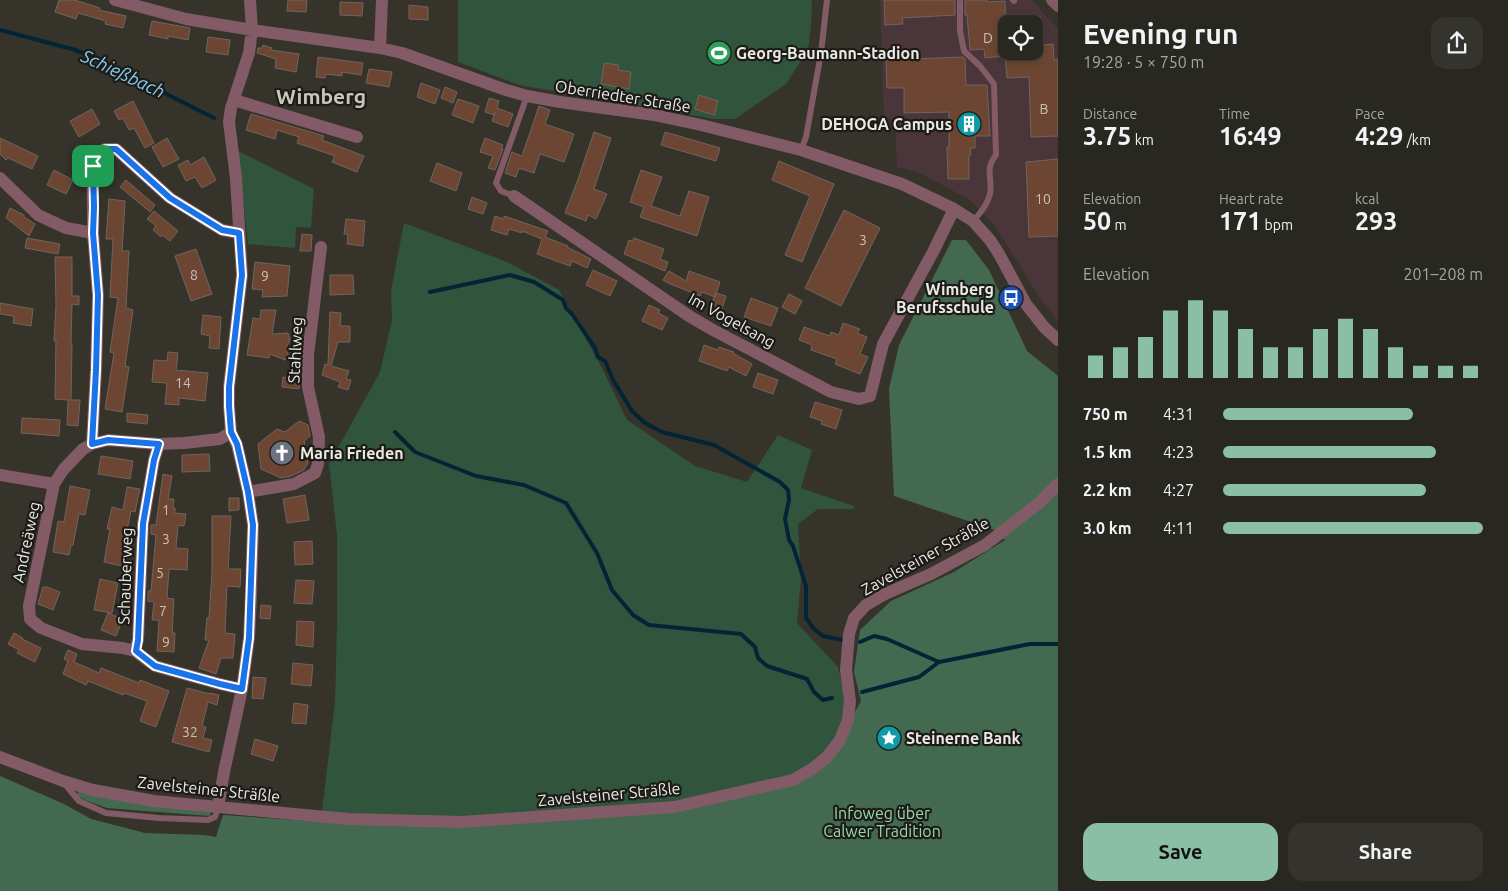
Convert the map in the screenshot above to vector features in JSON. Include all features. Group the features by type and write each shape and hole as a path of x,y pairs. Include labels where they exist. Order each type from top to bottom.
{"street":[{"name":"Oberriedter Straße","path":"115,0 186,19 380,48 402,53 527,96 654,115 701,125 801,150 902,184 954,209 973,221 990,240 999,254 1026,304 1058,340"},
{"path":"218,807 242,689 249,638 251,595 253,525 237,444 231,432 229,406 229,387 242,275 236,178 229,122 249,53 252,30 250,0"},
{"path":"380,48 382,0"},
{"path":"1052,0 1058,6"},
{"path":"234,100 358,137"},
{"path":"92,444 98,295 93,233 93,166 96,153 105,149 116,149 170,198 222,230 239,233"},
{"path":"0,178 38,215 66,228 93,233"},
{"name":"Im Vogelsang","path":"514,196 689,316 831,392 859,399 870,396 883,344 954,209"},
{"name":"Stahlweg","path":"248,492 294,484 315,473 318,464 319,437 308,387 308,355 321,247"},
{"path":"0,475 54,484 63,470 83,449 92,444 108,440 159,444 184,443 220,438 231,432"},
{"name":"Schauberweg","path":"136,651 143,524 154,460 159,444"},
{"name":"Andreäweg","path":"54,484 29,606 30,619 41,628 82,644 136,651 155,666 242,689"},
{"name":"Zavelsteiner Sträßle","path":"0,757 63,781 93,790 154,801 348,819 462,822 674,807 793,780 827,758 840,740 848,720 850,701 846,670 849,634 854,618 866,605 885,594 931,574 985,545 1039,503 1058,484"}],"lane":[{"path":"801,150 806,137 821,53 827,0"},
{"path":"960,0 960,31 964,51 980,66 994,84 996,155 990,164 990,193 985,205 973,221"},
{"name":"Im Vogelsang","path":"514,196 501,191 496,183 527,96"},
{"path":"63,781 79,801 106,813 208,820 215,817 218,807"}],"shaded area":[{"path":"880,0 1032,0 1058,29 1058,321 1042,301 994,225 970,200 918,172 897,167 895,119 884,119"}],"green space":[{"path":"458,0 812,0 808,50 786,84 735,119 714,119 519,85 458,62"},
{"path":"238,151 314,189 311,228 296,227 295,248 248,244"},
{"path":"404,223 507,262 559,290 602,368 627,420 695,466 747,482 778,435 812,450 801,488 854,506 854,509 818,509 798,524 801,579 797,623 838,667 851,719 844,739 797,780 675,808 462,824 322,811 335,702 337,625 337,535 329,464 380,372 392,320 391,291"},
{"name":"Infoweg über Calwer Tradition","path":"952,240 966,240 989,270 1027,351 1058,376 1058,891 0,891 0,776 64,804 91,819 145,833 216,837 223,815 351,824 675,808 797,780 831,755 861,701 854,672 860,630 891,601 954,572 1005,540 995,530 894,496 889,389 899,345"},
{"path":"79,791 211,811 210,816 107,808 76,795"}],"building":[{"path":"59,0 75,0 100,8 99,10 126,16 123,28 105,24 106,21 78,13 76,19 55,12"},
{"path":"288,0 307,0 306,12 287,11"},
{"path":"884,0 955,0 955,15 902,18 903,24 885,25"},
{"path":"965,0 1005,1 1005,15 998,15 998,57 985,58 984,49 970,50 967,15 965,15"},
{"path":"340,2 363,3 362,16 340,15"},
{"path":"409,5 428,7 428,20 409,19"},
{"path":"152,21 190,28 188,40 168,36 168,39 149,35"},
{"path":"208,37 230,40 228,55 206,52"},
{"path":"1053,44 1054,60 1058,59 1058,136 1031,137 1029,77 1007,78 1005,60 1043,60 1043,45"},
{"path":"263,45 272,48 271,50 299,54 296,72 275,68 276,59 257,53 258,48 262,48"},
{"path":"318,57 363,63 361,75 342,72 342,76 326,74 325,78 316,77"},
{"name":"DEHOGA Campus","path":"963,57 965,59 966,85 987,85 990,136 975,136 975,148 970,148 971,155 969,155 969,179 948,179 949,112 904,113 904,88 887,88 886,60"},
{"path":"604,63 619,65 618,70 631,72 629,89 601,84"},
{"path":"369,69 392,72 389,87 366,83"},
{"path":"421,83 440,90 435,104 417,97"},
{"path":"445,87 457,92 453,103 441,98"},
{"path":"699,95 718,101 714,115 695,109"},
{"path":"489,98 499,101 497,108 513,114 508,127 492,121 494,115 485,112"},
{"path":"458,99 479,106 473,123 452,115"},
{"path":"133,101 154,143 145,148 134,128 129,130 123,118 119,120 114,111"},
{"path":"539,106 550,110 545,124 574,134 564,162 540,154 534,173 519,168 516,177 505,173 512,152 522,156"},
{"path":"92,109 100,124 79,137 70,121"},
{"path":"251,114 324,136 322,140 364,156 357,172 332,162 335,156 297,143 299,137 277,130 275,139 246,130"},
{"path":"594,132 611,138 594,189 607,194 596,219 588,215 586,221 565,213"},
{"path":"665,132 720,148 716,161 661,145"},
{"path":"0,138 38,156 32,169 8,158 6,160 0,154"},
{"path":"167,138 179,159 163,167 152,147"},
{"path":"485,138 503,145 495,170 488,168 493,156 480,152"},
{"path":"204,157 216,180 202,188 195,177 186,181 178,165 188,160 190,165"},
{"path":"1058,159 1058,236 1029,237 1026,162"},
{"path":"779,161 834,184 802,262 785,255 810,196 772,180"},
{"path":"437,163 462,173 456,191 430,181"},
{"path":"54,170 73,180 66,194 47,185"},
{"path":"641,170 662,177 651,206 680,216 689,191 709,197 697,236 640,217 644,207 630,202"},
{"path":"126,180 155,205 150,212 120,187"},
{"path":"472,197 487,203 483,214 468,209"},
{"path":"109,199 125,201 122,251 129,251 126,308 133,310 125,366 129,367 122,412 105,409 114,353 110,352 118,298 110,297 113,239 106,239"},
{"path":"10,208 24,215 24,217 35,224 29,236 6,218"},
{"path":"844,210 880,228 841,306 805,288"},
{"path":"154,211 178,231 170,241 162,235 161,237 153,230 156,226 147,219"},
{"path":"495,216 504,219 504,216 548,231 545,237 568,246 591,259 587,268 572,261 570,266 537,254 542,239 522,231 522,233 509,229 507,235 491,230"},
{"path":"346,219 365,221 363,246 347,244 348,234 344,234"},
{"path":"302,234 312,235 311,251 300,251"},
{"path":"27,238 60,244 58,254 25,248"},
{"path":"634,238 664,249 660,259 668,262 665,271 624,254 629,240 632,241"},
{"path":"196,249 212,294 191,301 175,256"},
{"path":"55,257 72,257 72,296 79,296 79,305 72,304 71,344 71,400 80,400 78,426 67,425 68,400 55,399"},
{"path":"255,262 290,266 287,296 262,297 263,290 252,289"},
{"path":"593,270 617,281 610,296 586,285"},
{"path":"669,271 686,281 689,271 720,282 715,297 702,292 700,296 668,283 663,280"},
{"path":"330,275 353,275 354,294 330,295"},
{"path":"716,293 726,296 722,309 711,305"},
{"path":"789,294 802,301 795,314 782,307"},
{"path":"751,298 778,308 771,326 744,317"},
{"path":"0,303 33,309 31,326 13,323 14,316 0,314"},
{"path":"649,305 660,310 658,313 668,318 662,330 642,321"},
{"path":"261,310 276,310 272,334 288,333 290,340 287,346 288,355 285,360 270,354 269,358 247,355 253,318 260,319"},
{"path":"330,312 341,313 340,326 350,326 350,342 338,342 331,366 349,371 346,379 351,380 348,390 338,387 340,382 322,375 325,364 328,365"},
{"path":"203,315 221,317 219,349 209,348 210,336 201,334"},
{"path":"843,323 860,329 857,333 867,337 860,354 868,357 860,374 835,364 837,359 811,350 812,345 799,340 804,327 830,336 831,332 839,335"},
{"path":"704,345 718,350 719,347 734,352 752,364 746,376 729,367 727,371 699,361"},
{"path":"168,352 178,353 176,370 208,373 205,401 179,398 179,405 165,404 167,383 152,382 154,360 167,361"},
{"path":"758,373 778,380 773,394 753,387"},
{"path":"283,377 300,379 299,389 282,387"},
{"path":"815,402 842,410 836,429 821,424 822,421 810,417"},
{"path":"127,413 148,415 147,424 127,422"},
{"path":"22,418 60,420 59,436 21,433"},
{"name":"Maria Frieden","path":"299,421 308,425 310,436 304,441 308,463 304,470 281,478 261,469 258,444 277,429 285,432"},
{"path":"209,454 210,471 182,472 182,455"},
{"path":"101,456 133,461 130,479 98,474"},
{"path":"163,474 172,476 168,499 174,499 173,508 175,508 175,513 186,514 184,526 178,525 176,548 188,549 187,570 169,569 167,598 174,599 172,633 175,633 174,652 157,651 159,620 152,620 154,602 148,601 148,591 151,591 156,535 151,534 151,525 156,525"},
{"path":"70,486 90,490 85,515 79,514 73,545 71,545 69,555 53,552 58,521 64,522"},
{"path":"127,487 140,489 135,512 131,511 124,544 126,545 122,566 104,562 110,529 107,529 112,507 123,510"},
{"path":"305,495 309,520 287,523 283,499"},
{"path":"229,498 239,498 239,510 229,511"},
{"path":"212,516 231,516 228,569 241,569 240,587 227,586 225,633 235,634 233,658 221,658 216,674 199,668 209,640 205,640 207,618 209,618 212,572"},
{"path":"312,541 313,564 295,565 294,542"},
{"path":"100,579 118,583 112,613 94,610"},
{"path":"296,580 314,581 312,604 294,603"},
{"path":"43,587 60,592 53,610 38,604"},
{"path":"261,605 271,606 270,619 260,618"},
{"path":"108,613 123,619 116,636 101,630"},
{"path":"297,621 314,622 313,647 296,645"},
{"path":"14,633 41,648 35,662 17,653 19,650 8,644"},
{"path":"68,650 77,654 74,662 99,673 101,668 139,683 140,680 169,691 156,727 140,721 147,701 124,693 123,695 88,681 86,685 63,674 68,661 64,659"},
{"path":"293,663 313,665 311,686 291,684"},
{"path":"253,677 266,678 263,699 252,698"},
{"path":"187,688 219,695 217,705 208,702 202,726 206,727 203,738 212,740 209,752 172,742"},
{"path":"294,703 308,705 306,724 292,723"},
{"path":"255,739 278,746 273,761 251,754"}],"waterway":[{"name":"Schießbach","path":"0,30 72,49 91,56 214,118"},
{"path":"430,292 510,275 534,282 563,300 566,308 595,348 598,357 605,361 613,380 632,411 645,423 662,432 714,445 780,482 788,490 789,500 785,519 789,540 793,546 806,586 806,618 814,629 823,636 842,640"},
{"path":"395,432 415,452 476,476 524,485 566,503 597,553 612,590 633,615 649,625 741,634 755,647 758,658 767,666 807,679 814,692 823,700 832,698"},
{"path":"860,642 874,636 887,639 939,662"},
{"path":"862,692 919,677 939,662 1030,644 1058,644"}],"place":[{"name":"Georg-Baumann-Stadion","path":"719,53"},
{"name":"DEHOGA Campus","path":"969,124"},
{"name":"Wimberg Berufsschule","path":"1011,298"},
{"name":"Maria Frieden","path":"282,453"},
{"name":"Steinerne Bank","path":"889,738"}],"district":[{"name":"Wimberg","path":"321,97"}],"route":[{"path":"105,149 116,149 170,198 222,230 239,233 242,275 229,387 229,406 231,432 237,444 253,525 249,638 242,689 155,666 136,651 143,524 154,460 159,444 108,440 92,444 98,295 93,233 93,166 96,153 105,149"}]}
